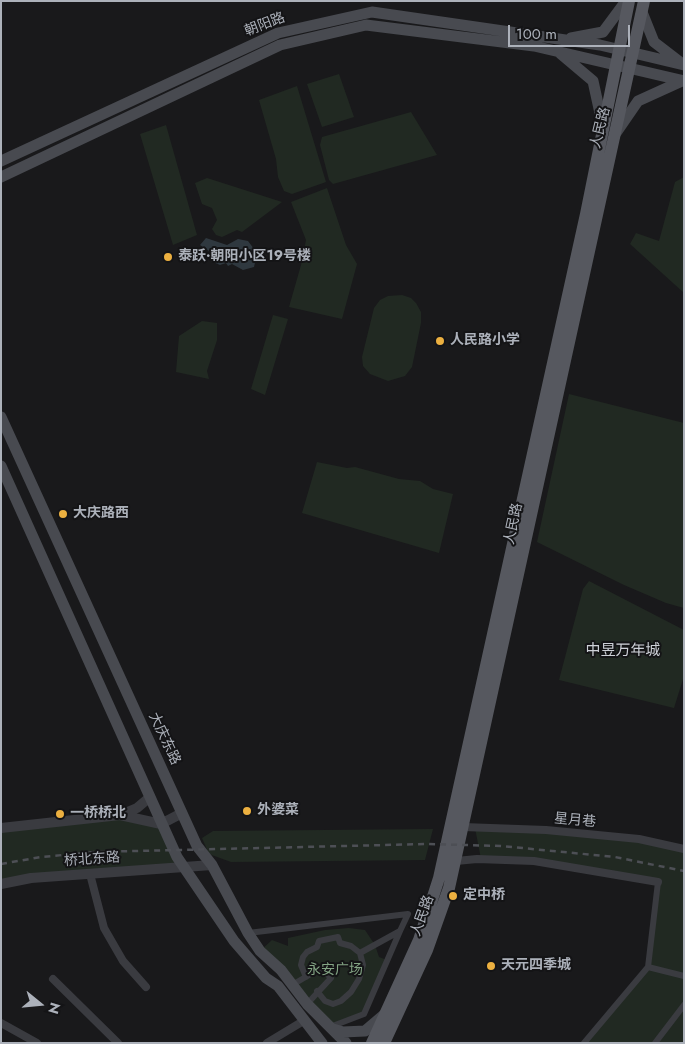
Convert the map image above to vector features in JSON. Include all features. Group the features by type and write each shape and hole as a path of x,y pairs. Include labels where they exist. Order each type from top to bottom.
{"main road":[{"path":"561,40 603,32 628,1"},
{"name":"人民路","path":"372,1043 427,950 449,888 456,861 609,132 617,65 628,1"},
{"path":"643,7 654,42 684,65"},
{"name":"人民路","path":"384,1043 389,1017 420,940 439,878 609,132 630,69 643,7"},
{"name":"朝阳路","path":"1,161 278,33 372,12 634,52 684,65"},
{"name":"朝阳路","path":"1,177 280,45 366,25 534,46 683,81"},
{"path":"557,51 593,81 609,132 638,101 683,81"},
{"name":"大庆东路","path":"1,417 197,846 212,865 248,933 260,951 281,970 307,1004 346,1043"},
{"path":"1,466 177,857 234,942 266,978 278,986 322,1043"},
{"path":"329,1028 343,1032 365,1031 389,1017"},
{"path":"389,1017 389,1043"}],"street":[{"path":"1,828 120,815 146,803 150,797"},
{"path":"120,815 161,824 182,813"},
{"name":"星月巷","path":"463,827 546,830 639,839 684,849"},
{"path":"456,861 477,859 534,861 658,882 648,967 584,1043"},
{"name":"桥北东路","path":"1,884 31,878 212,865"},
{"path":"90,874 104,928 123,961 146,987"},
{"path":"248,933 408,914 364,1014 329,1028"},
{"path":"360,953 400,931"},
{"path":"306,977 301,965 303,958 307,952 317,947 319,940 338,937 340,943 351,946 360,953 363,965 359,979 351,992 341,1001 333,1004 326,1001 317,991"},
{"path":"648,967 684,976"},
{"path":"292,985 321,968 331,978 307,1004"},
{"path":"53,979 118,1043"},
{"path":"655,1043 684,1004"},
{"path":"267,1043 305,1020"},
{"path":"1,1023 36,1043"}],"green space":[{"path":"339,74 354,117 322,127 307,84"},
{"path":"297,86 326,182 292,194 284,191 278,177 276,159 259,100"},
{"path":"411,112 437,155 333,184 329,180 320,145 322,137"},
{"path":"166,125 197,235 173,245 140,134"},
{"path":"684,177 684,293 630,244 636,233 659,241 675,182"},
{"path":"207,178 282,202 242,232 237,230 222,237 216,235 212,229 217,220 212,208 202,204 195,183"},
{"path":"327,188 346,245 357,264 342,319 289,307 306,240 291,202"},
{"path":"402,295 411,298 416,303 421,312 421,323 412,367 405,376 388,381 370,374 363,366 362,357 374,308 380,300 388,296"},
{"path":"273,315 288,319 265,395 251,389"},
{"path":"202,321 217,323 217,340 207,371 209,379 176,372 179,336"},
{"path":"569,394 684,423 684,608 666,603 624,585 537,542"},
{"path":"317,462 347,468 355,467 399,479 420,481 433,489 453,494 439,553 302,513"},
{"path":"589,581 684,630 684,676 674,708 559,680 583,589"},
{"path":"120,815 161,824 184,867 1,884 1,828"},
{"path":"475,828 639,839 684,849 684,1043 584,1043 648,967 658,882 534,861 481,859"},
{"path":"433,829 425,860 231,862 209,854 202,838 213,831"},
{"name":"永安广场","path":"349,928 365,930 375,945 379,957 387,960 364,1014 329,1028 260,951 272,940 288,946 288,938 325,930"}],"shaded area":[{"path":"206,238 227,245 238,239 248,241 254,249 256,258 254,267 243,270 232,264 228,266 226,263 220,265 211,261 212,253 200,245"}],"railway":[{"path":"1,864 41,857 95,852 427,844 501,846 615,857 684,871"}],"place":[{"name":"泰跃·朝阳小区19号楼","path":"168,257"},
{"name":"人民路小学","path":"440,341"},
{"name":"大庆路西","path":"63,514"},
{"name":"外婆菜","path":"247,811"},
{"name":"一桥桥北","path":"60,814"},
{"name":"定中桥","path":"453,896"},
{"name":"天元四季城","path":"491,966"}],"district":[{"name":"中昱万年城","path":"623,651"}]}
